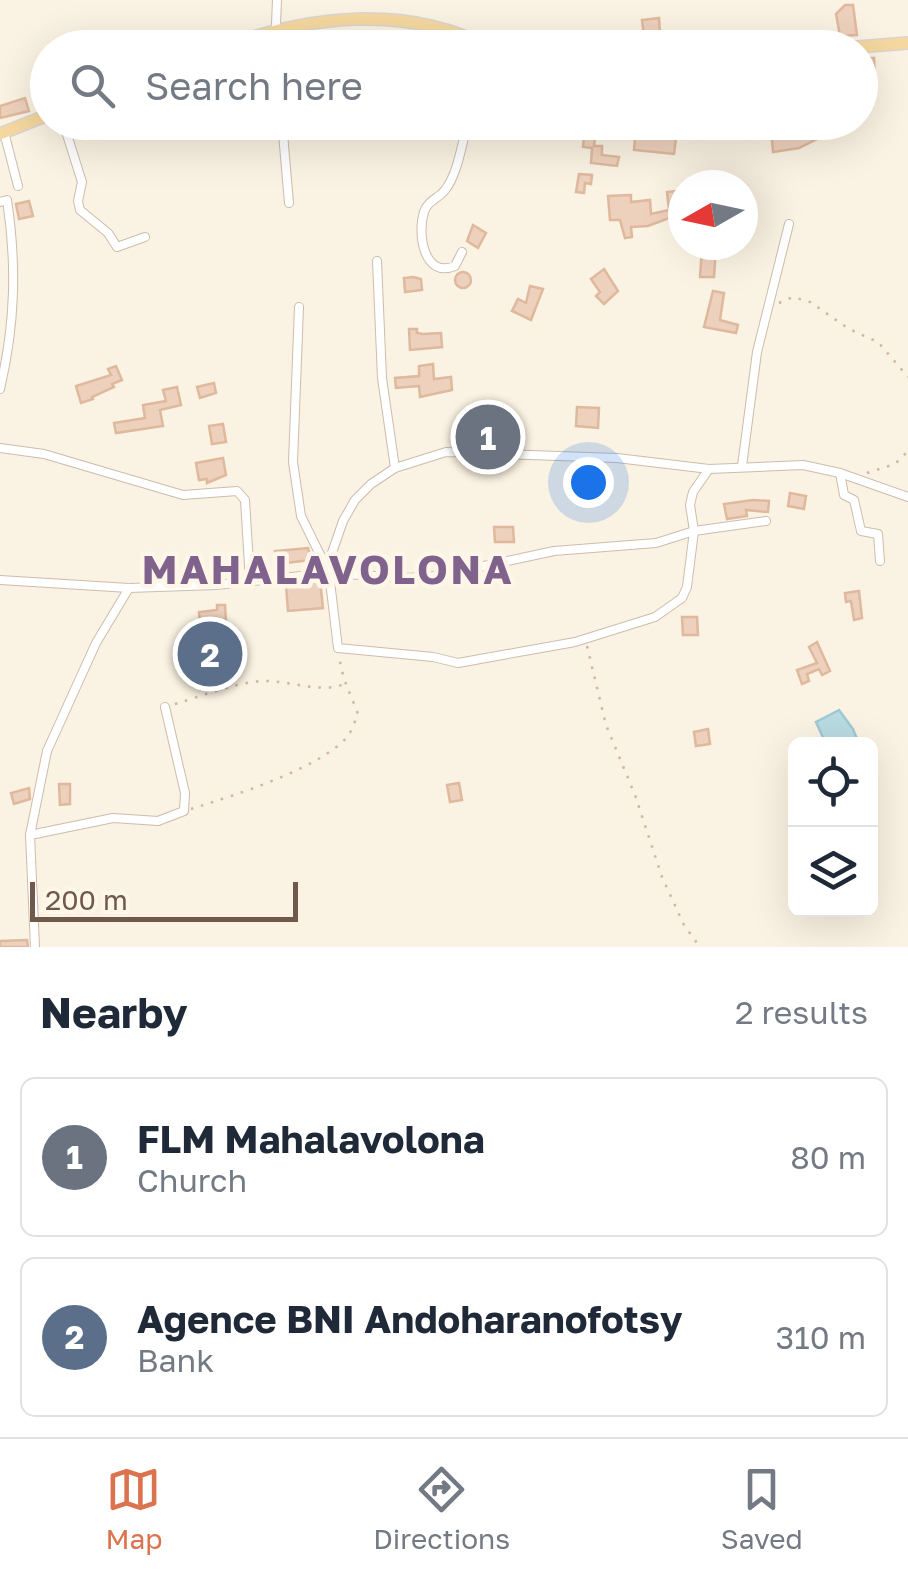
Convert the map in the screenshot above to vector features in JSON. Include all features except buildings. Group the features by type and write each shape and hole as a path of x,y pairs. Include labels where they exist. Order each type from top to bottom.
{"main road":[{"path":"274,30 370,18 451,30"},
{"path":"878,46 908,44"},
{"path":"2,133 30,122"}],"street":[{"path":"274,30 277,0"},
{"path":"2,133 18,186"},
{"path":"69,140 82,182 80,210 108,233 117,247 145,237"},
{"path":"284,140 289,204"},
{"path":"462,140 444,193 428,204 422,228 427,258 435,267 455,266 462,252"},
{"path":"0,202 7,200 15,250 15,307 0,389"},
{"path":"742,466 757,352 789,224"},
{"path":"377,261 382,378 395,468"},
{"path":"299,307 293,462 301,516 328,570"},
{"path":"0,448 44,454 184,495 237,491 245,500 250,581"},
{"path":"709,469 693,492 690,505 694,532 687,587 682,598 655,617 585,639 458,663 433,656 338,648 328,570 331,549 355,500 370,484 395,468 426,456 465,452 617,458 709,469 803,465 840,473 908,497"},
{"path":"840,473 844,494 854,500 861,531 875,531 878,536 880,562"},
{"path":"0,580 128,588 250,581 328,570 406,578 436,576 554,551 656,543 694,532 766,521"},
{"path":"35,947 30,836 47,751 96,643 128,588"},
{"path":"30,836 113,818 158,821 184,811 185,794 165,706"}],"path":[{"path":"771,303 793,297 810,302 878,342 908,378"},
{"path":"851,478 895,464 908,451"},
{"path":"585,639 606,725 636,795 662,876 684,925 700,947"},
{"path":"184,811 248,790 324,754 349,735 358,714 343,684 338,648"},
{"path":"165,706 265,681 330,689 343,684"}],"water":[{"path":"839,710 856,737 823,737 816,722"}],"place":[{"name":"FLM Mahalavolona","path":"488,437"},
{"name":"Agence BNI Andoharanofotsy","path":"210,654"}],"district":[{"name":"MAHALAVOLONA","path":"328,570"}]}
